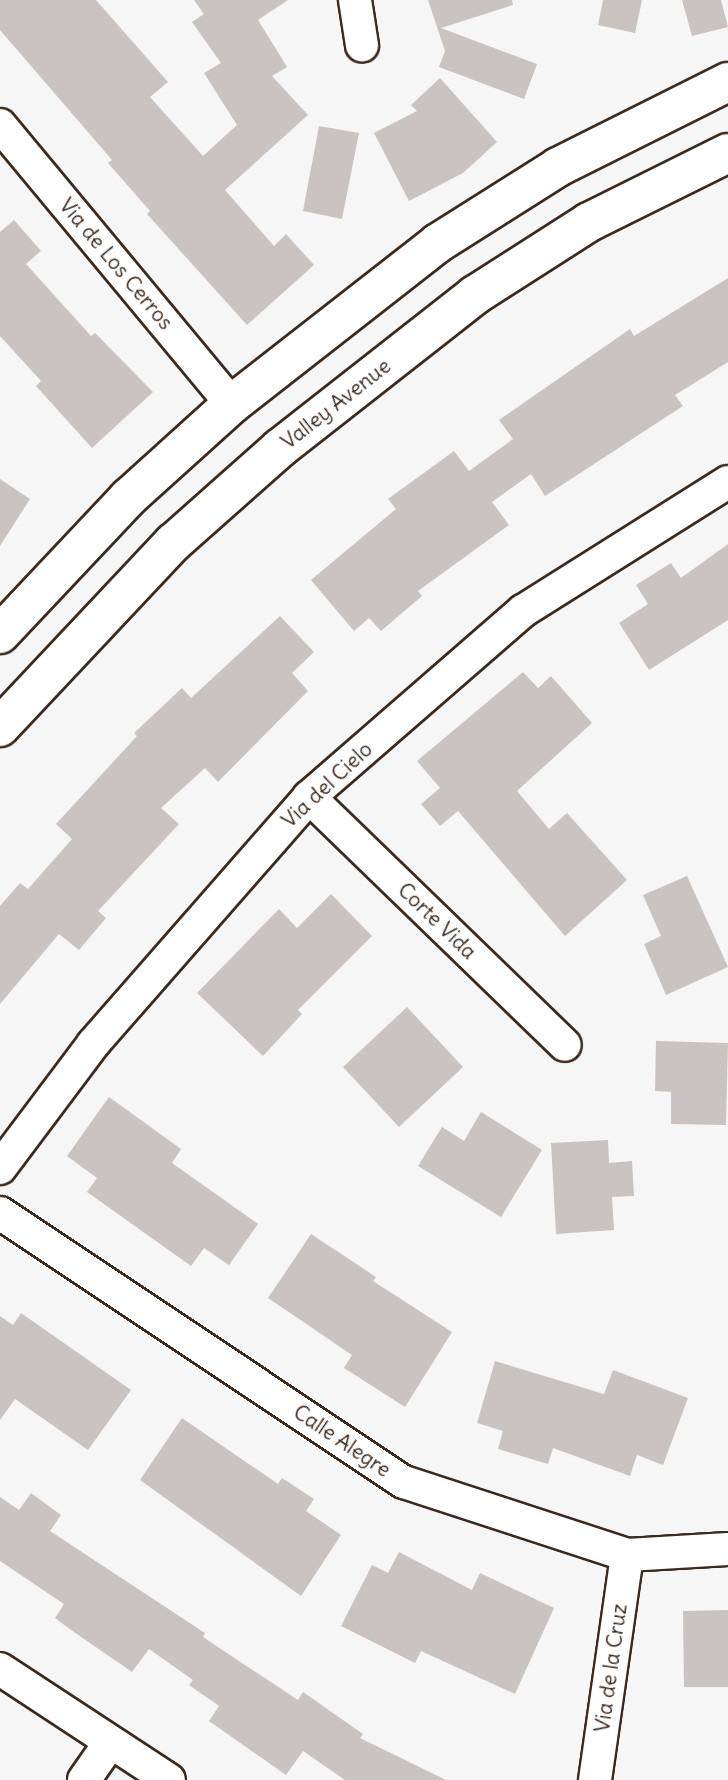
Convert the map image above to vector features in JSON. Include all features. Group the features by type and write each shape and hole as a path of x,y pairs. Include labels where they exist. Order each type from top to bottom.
{"main road":[{"path":"0,634 128,498 232,404 438,243 558,167 728,82"},
{"name":"Valley Avenue","path":"0,727 173,543 280,448 475,295 589,222 728,153"}],"street":[{"path":"355,0 362,45"},
{"name":"Via de Los Cerros","path":"0,125 232,404"},
{"name":"Via del Cielo","path":"0,1168 93,1044 309,797 523,611 728,482"},
{"name":"Corte Vida","path":"309,797 565,1045"},
{"name":"Calle Alegre","path":"0,1213 404,1482 627,1555 728,1549"},
{"name":"Via de la Cruz","path":"595,1780 627,1555"},
{"path":"0,1670 108,1744 169,1780"},
{"path":"84,1780 108,1744"}],"building":[{"path":"0,0 96,0 168,82 150,97 203,156 237,125 204,73 221,63 192,22 204,14 194,0 288,0 258,20 287,67 272,76 308,115 225,190 274,246 286,234 314,265 247,325 147,214 150,211 108,163 112,160 0,30"},
{"path":"428,0 512,0 513,5 441,28 537,64 524,99 439,67 445,51"},
{"path":"603,0 642,0 635,33 598,25"},
{"path":"682,0 721,0 728,27 692,36"},
{"path":"440,78 497,142 463,173 409,201 374,133 417,111 411,105"},
{"path":"319,126 359,133 342,219 303,211"},
{"path":"14,220 41,251 26,264 91,336 95,333 153,392 92,448 36,386 41,381 0,336 0,232"},
{"path":"728,278 728,362 675,395 683,406 545,496 531,474 492,502 509,525 418,591 422,596 381,631 369,618 354,631 311,580 396,509 388,499 454,451 469,471 513,439 499,420 630,329 634,336"},
{"path":"0,479 30,499 0,546"},
{"path":"728,544 728,620 649,670 619,623 648,604 636,585 671,563 681,578"},
{"path":"280,616 314,652 292,673 308,691 218,782 205,768 161,808 179,824 98,911 106,918 79,950 59,934 0,1004 0,906 20,883 28,889 72,839 56,824 137,736 134,733 182,688 191,698"},
{"path":"523,672 538,688 551,676 592,723 517,791 549,829 567,813 627,880 565,936 458,811 440,826 421,804 440,788 417,761"},
{"path":"687,876 728,967 666,995 644,944 661,936 643,895"},
{"path":"331,894 372,936 298,1010 302,1014 263,1056 197,993 279,909 297,928"},
{"path":"407,1007 463,1067 399,1127 343,1067"},
{"path":"656,1041 728,1043 726,1125 671,1124 671,1092 655,1091"},
{"path":"109,1097 181,1149 172,1163 258,1224 229,1265 204,1248 191,1266 87,1192 97,1178 67,1156"},
{"path":"481,1112 542,1150 501,1217 418,1166 442,1127 464,1141"},
{"path":"608,1140 609,1163 632,1161 634,1196 612,1197 614,1230 556,1234 551,1143"},
{"path":"311,1234 376,1277 373,1281 452,1332 405,1407 344,1368 352,1355 268,1298"},
{"path":"21,1313 131,1390 88,1450 15,1399 0,1420 0,1316 13,1325"},
{"path":"495,1361 604,1394 613,1370 688,1398 663,1465 637,1455 630,1476 553,1448 548,1464 498,1449 503,1431 477,1423"},
{"path":"182,1418 278,1484 282,1478 314,1499 306,1511 341,1535 301,1596 140,1480"},
{"path":"31,1493 61,1515 50,1531 205,1633 203,1637 298,1700 303,1692 363,1734 360,1738 446,1780 345,1780 303,1751 286,1775 209,1721 219,1706 189,1685 193,1680 149,1649 132,1672 71,1630 55,1618 64,1604 0,1561 0,1497 19,1510"},
{"path":"399,1552 472,1590 480,1573 554,1608 515,1694 421,1651 415,1663 341,1626 372,1565 388,1573"},
{"path":"728,1610 728,1687 684,1687 683,1611"}]}
